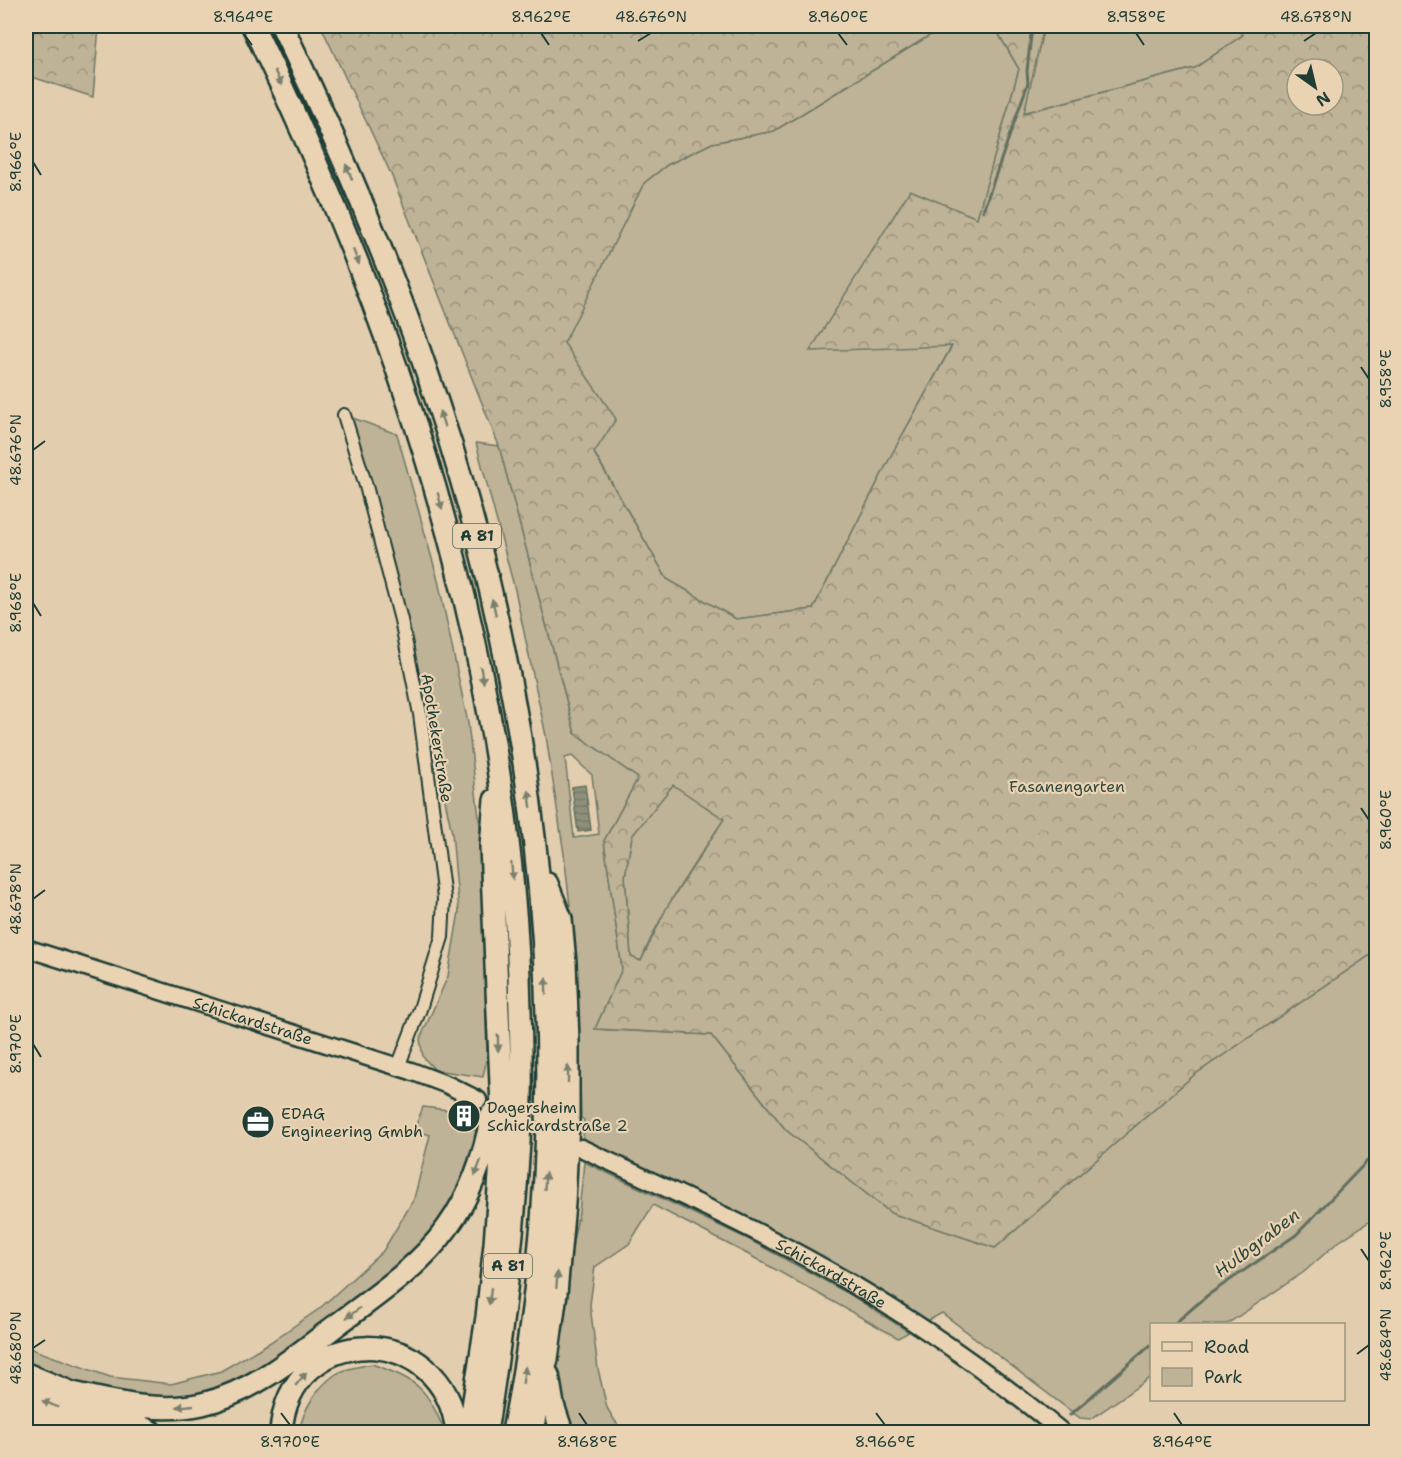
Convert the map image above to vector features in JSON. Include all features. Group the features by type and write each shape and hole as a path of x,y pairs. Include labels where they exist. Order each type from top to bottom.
{"highway":[{"name":"A 81","path":"253,26 307,141 344,228 375,304 415,418 449,533 471,622 500,771 516,919 521,1099 507,1281 500,1346 486,1432"},
{"name":"A 81","path":"282,26 372,226 453,453 483,560 507,668 525,767 537,857 547,998 546,1149 537,1279 525,1369 513,1432"},
{"path":"469,1432 484,1342 495,1244 502,1108 491,846 500,771"},
{"path":"532,1432 547,1359 564,1203 568,1122 568,1041 561,919 537,857"},
{"path":"72,1393 136,1407 181,1407 223,1398 265,1377 357,1309 422,1257 438,1240 456,1214 481,1160 491,1120 499,1070"},
{"path":"281,1432 285,1406 292,1390 312,1367 340,1352 366,1347 397,1352 425,1368 445,1394 457,1432"},
{"path":"547,1359 550,1396 562,1432"},
{"path":"26,1374 72,1393 151,1432"},
{"path":"26,1394 112,1432"},
{"path":"26,1416 64,1432"}],"street":[{"name":"Apothekerstraße","path":"344,415 366,486 401,620 420,714 444,898 442,937 420,1009 398,1067"},
{"name":"Schickardstraße","path":"26,948 398,1067 438,1081 478,1100"},
{"name":"Schickardstraße","path":"580,1148 732,1220 853,1284 968,1359 1062,1432"}],"green space":[{"path":"26,26 99,26 93,97 26,75"},
{"name":"Fasanengarten","path":"321,26 945,26 774,131 712,143 667,165 644,183 564,343 616,419 594,453 667,579 736,619 813,609 893,452 952,346 810,351 910,190 977,218 1019,69 994,26 1044,26 1024,113 1195,68 1243,35 1234,26 1376,26 1376,951 1194,1075 995,1248 891,1213 786,1130 711,1035 595,1029 622,969 604,841 638,778 575,733 499,446 391,174","holes":["673,785 724,819 667,907 641,961 631,957 625,876 632,836"]},
{"path":"945,26 994,26 1019,69 977,219 811,350 952,345 893,452 813,609 736,619 667,579 594,452 563,343 644,183 667,165 712,143 774,131"},
{"path":"1044,26 1234,26 1244,34 1195,68 1023,113"},
{"path":"350,417 397,434 438,580 468,723 482,844 487,1058 483,1077 435,1070 423,1057 420,1039 448,976 459,912 452,833 418,673"},
{"path":"476,443 499,446 575,733 638,778 604,841 622,969 595,1029 711,1035 786,1130 891,1213 995,1248 1194,1075 1376,951 1376,1217 1337,1243 1304,1272 1228,1323 1150,1323 1150,1378 1091,1419 1080,1418 942,1313 926,1322 798,1248 583,1139 577,967 564,854 546,736 515,590","holes":["572,756 592,775 599,834 574,838 565,758"]},
{"path":"672,784 724,819 668,906 641,961 631,957 625,876 632,836"},
{"path":"423,1107 474,1113 472,1129 483,1133 447,1221 382,1285 225,1393 139,1403 26,1369 26,1347 110,1377 171,1384 221,1371 269,1343 319,1309 383,1251 414,1199 430,1135 414,1130"},
{"path":"584,1162 748,1239 851,1295 909,1332 898,1338 751,1256 653,1205 629,1244 595,1267 590,1305 598,1369 607,1408 622,1432 568,1432 556,1375 558,1345 570,1256 579,1212"},
{"path":"372,1364 401,1375 419,1388 432,1405 445,1432 299,1432 312,1400 322,1386 344,1370"}],"shaded area":[{"path":"585,785 591,830 578,832 572,787"}],"waterway":[{"path":"983,211 1028,83 1027,71 1032,26"},
{"name":"Hulbgraben","path":"1175,1323 1208,1295 1296,1235 1376,1152"},
{"name":"Hulbgraben","path":"1070,1415 1150,1346"}],"tunnel":[{"path":"478,1100 556,1137"}],"place":[{"name":"Dagersheim Schickardstraße 2","path":"464,1116"},
{"name":"EDAG Engineering Gmbh","path":"258,1122"}]}
